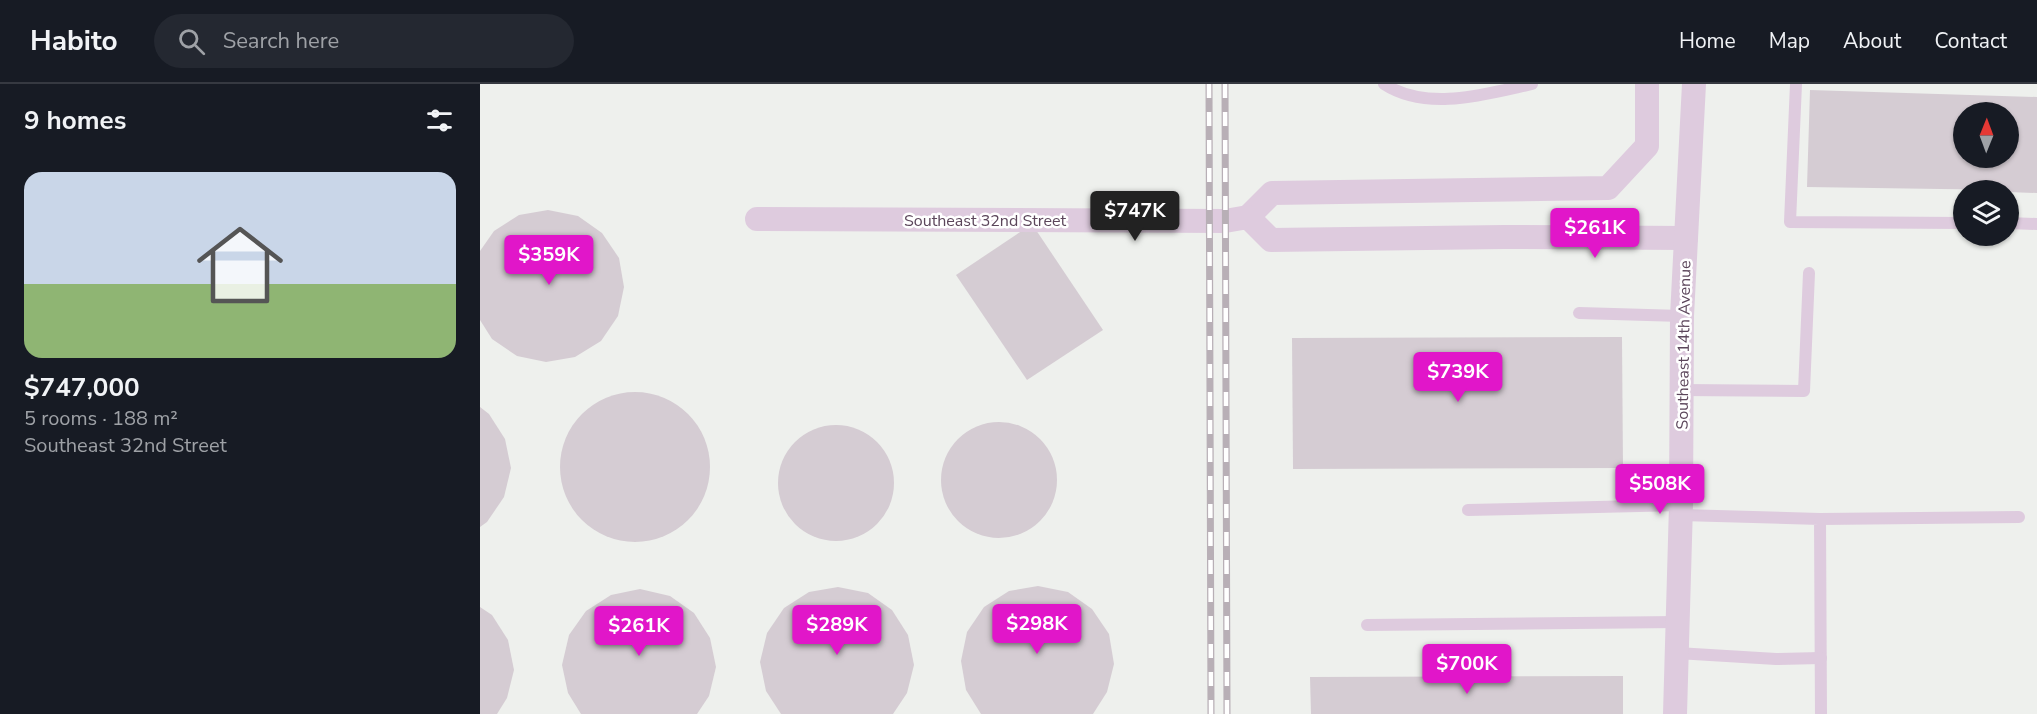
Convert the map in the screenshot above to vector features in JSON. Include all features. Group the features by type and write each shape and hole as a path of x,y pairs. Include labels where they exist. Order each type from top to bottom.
{"street":[{"path":"1647,84 1647,146 1608,188 1272,193 1248,217 1271,240 1504,237 1686,238"},
{"name":"Southeast 14th Avenue","path":"1675,714 1681,511 1682,316 1694,84"},
{"name":"Southeast 32nd Street","path":"757,219 1225,221 1248,217"}],"lane":[{"path":"1384,84 1392,89 1427,99 1483,95 1532,84"},
{"path":"1796,84 1790,222 1953,223"},
{"path":"2019,223 2037,224"},
{"path":"1681,390 1804,392 1809,273"},
{"path":"1580,313 1682,316"},
{"path":"1468,510 1681,511 1820,519 2019,518"},
{"path":"1820,519 1821,714"},
{"path":"1367,625 1678,622"},
{"path":"1677,652 1776,659 1821,658"}],"building":[{"path":"1810,90 2037,97 2037,193 2019,192 2019,180 1953,180 1953,189 1807,187"},
{"path":"548,210 578,216 602,233 619,258 624,287 618,316 601,341 575,357 546,362 517,356 492,339 480,320 480,251 494,231 519,215"},
{"path":"1032,224 1103,330 1027,380 956,275"},
{"path":"1622,337 1623,468 1293,469 1292,338"},
{"path":"635,392 664,397 677,404 688,414 698,425 705,438 710,467 705,496 698,509 688,520 677,530 664,537 635,542 606,537 593,530 582,520 572,509 565,496 560,467 565,438 572,425 582,414 593,404 606,397"},
{"path":"480,407 489,414 505,439 511,468 504,497 487,522 480,527"},
{"path":"999,422 1021,426 1040,439 1053,458 1057,480 1053,502 1040,521 1021,534 999,538 977,534 958,521 945,502 941,480 945,458 958,439 977,426"},
{"path":"836,425 858,429 877,442 890,461 894,483 890,505 877,524 858,537 836,541 814,537 795,524 782,505 778,483 782,461 795,442 814,429"},
{"path":"1038,586 1068,592 1092,609 1109,634 1114,664 1107,692 1093,714 981,714 966,690 961,661 967,632 984,607 1009,591"},
{"path":"838,587 868,593 892,610 908,635 914,665 907,693 893,714 781,714 766,691 760,662 767,633 784,608 809,592"},
{"path":"640,589 670,596 694,613 710,638 716,667 709,696 697,714 581,714 568,693 562,665 569,635 586,611 611,595"},
{"path":"480,607 492,615 508,640 514,670 507,698 497,714 480,714"},
{"path":"1623,676 1623,714 1311,714 1310,677"}],"railway":[{"path":"1209,84 1211,714"},
{"path":"1225,84 1227,714"}]}
